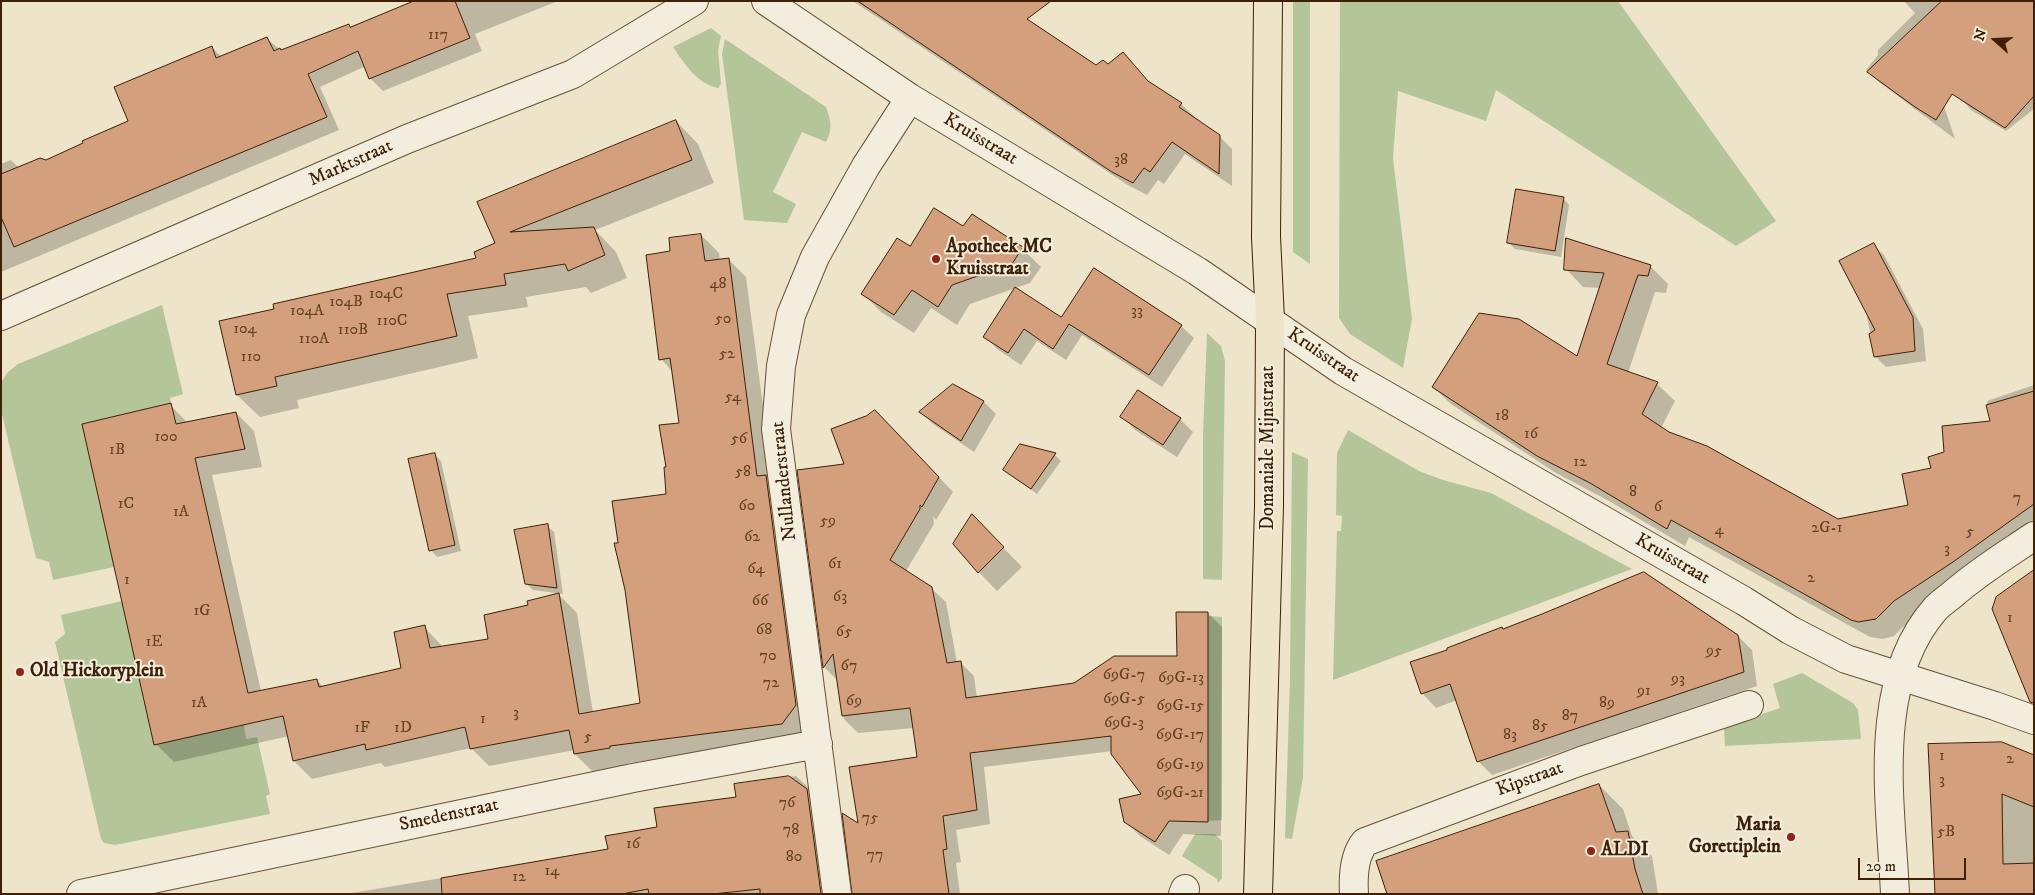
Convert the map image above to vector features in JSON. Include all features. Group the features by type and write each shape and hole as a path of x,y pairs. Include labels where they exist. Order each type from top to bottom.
{"main road":[{"name":"Domaniale Mijnstraat","path":"1258,894 1269,506 1270,320 1266,237 1268,1"}],"street":[{"name":"Marktstraat","path":"1,316 407,139 573,74 694,1"},
{"name":"Kruisstraat","path":"766,1 910,98 1197,271 1343,371 1735,596 1790,630 1846,659 2034,720"},
{"name":"Nullanderstraat","path":"837,894 776,430 781,366 791,315 815,257 866,166 910,98"},
{"path":"1895,894 1888,744 1899,675 1919,631 1936,607 1972,578 2034,536"},
{"name":"Kipstraat","path":"1354,894 1353,882 1358,850 1365,842 1581,761 1749,705"},
{"name":"Smedenstraat","path":"81,894 632,778 818,744"}],"green space":[{"path":"1293,1 1310,1 1310,264 1293,252"},
{"path":"1340,1 1618,1 1776,221 1736,246 1496,90 1486,121 1398,91 1393,158 1412,319 1403,368 1350,334 1339,318"},
{"path":"711,28 721,36 718,50 721,84 718,88 710,86 697,77 673,47"},
{"path":"725,39 826,107 828,112 830,129 826,142 802,132 773,192 796,204 787,223 744,220 722,54"},
{"path":"162,305 183,394 170,398 171,403 114,567 53,580 49,562 36,558 1,410 1,383 7,373 18,364"},
{"path":"1207,333 1221,346 1225,361 1222,580 1203,579 1203,435"},
{"path":"1348,430 1419,471 1443,480 1491,493 1632,569 1333,680 1337,531 1341,531 1342,516 1336,515 1337,453"},
{"path":"1292,452 1308,459 1303,778 1292,839 1285,838 1290,677"},
{"path":"122,601 244,725 246,739 257,737 270,794 266,796 270,814 115,845 104,843 101,839 55,642 65,634 61,615"},
{"path":"1208,616 1222,617 1222,820 1208,821"},
{"path":"1802,673 1853,703 1858,710 1861,739 1725,746 1724,727 1780,708 1773,684"},
{"path":"1195,834 1215,834 1222,841 1222,878 1218,883 1217,879 1182,856"}],"building":[{"path":"414,1 455,1 470,38 369,79 358,51 308,74 327,117 14,247 1,217 1,174 40,158 46,160 83,143 82,141 128,121 114,87 212,46 216,58 267,37 274,51 280,48 281,50 349,24 350,27"},
{"path":"858,1 1051,1 1027,19 1096,65 1103,60 1108,64 1123,52 1148,81 1182,103 1179,107 1220,135 1219,174 1172,142 1150,172 1144,168 1133,183 1112,172"},
{"path":"1942,1 2034,1 2034,96 2005,128 1952,94 1936,120 1867,72"},
{"path":"676,120 692,160 510,232 594,227 605,255 568,271 565,264 504,274 506,285 447,294 457,336 275,377 277,386 236,395 219,321 274,309 273,304 476,258 474,252 495,243 477,202"},
{"path":"1516,189 1564,197 1555,251 1507,243"},
{"path":"934,208 963,226 972,214 1023,247 1012,264 952,285 938,307 912,290 894,315 861,294 897,238 910,246"},
{"path":"701,234 705,261 729,258 757,476 766,475 796,705 782,724 610,746 610,748 574,754 569,730 470,749 465,727 366,750 365,744 293,761 283,716 154,745 82,424 171,403 176,424 236,412 245,449 195,458 248,693 317,679 319,687 401,668 394,632 425,625 430,648 488,639 484,615 528,605 527,601 559,593 579,714 640,703 625,590 614,543 618,543 612,501 666,494 664,467 666,467 659,425 679,423 670,358 659,360 646,255 670,251 669,238"},
{"path":"1566,238 1651,265 1648,276 1638,275 1607,364 1658,382 1642,414 1669,432 1707,446 1838,519 1908,505 1902,474 1931,468 1928,457 1944,452 1942,426 1990,421 1986,405 2034,391 2034,504 1953,562 1894,601 1876,619 1858,622 1851,620 1671,520 1667,529 1590,483 1537,456 1432,387 1479,313 1519,319 1577,356 1604,273 1564,270"},
{"path":"1874,243 1913,317 1915,351 1874,357 1869,334 1875,330 1839,261"},
{"path":"1094,268 1182,325 1149,375 1069,324 1053,349 1024,329 1008,353 983,337 1015,287 1061,317"},
{"path":"953,384 984,401 961,441 919,412"},
{"path":"1138,390 1181,418 1163,445 1120,417"},
{"path":"875,410 939,477 922,507 920,505 920,509 890,560 932,587 947,663 961,661 966,698 1074,683 1114,656 1177,656 1176,612 1208,612 1208,822 1169,821 1155,842 1124,822 1119,799 1141,794 1111,754 1111,736 970,753 977,810 943,816 947,849 943,850 949,894 852,894 842,813 858,823 849,767 917,757 910,708 842,716 833,654 823,668 797,470 844,464 831,429 866,416"},
{"path":"1020,444 1056,453 1031,489 1003,470"},
{"path":"435,453 455,545 429,551 408,459"},
{"path":"972,514 1004,547 978,573 953,544"},
{"path":"548,524 557,588 525,584 514,530"},
{"path":"2034,570 2034,703 2030,702 1992,609 1996,597"},
{"path":"1644,572 1738,635 1744,672 1477,762 1450,684 1421,694 1410,662 1542,614"},
{"path":"2002,742 2034,755 2034,807 2002,794 2003,864 2034,863 2034,894 1935,894 1928,744"},
{"path":"789,776 807,789 821,894 760,894 760,889 713,894 649,894 648,889 622,894 442,894 441,878 608,849 605,836 657,827 654,808 736,797 734,784"},
{"path":"1599,784 1616,832 1628,831 1635,869 1643,894 1387,894 1376,861"}],"place":[{"name":"Apotheek MC Kruisstraat","path":"936,259"},
{"name":"Old Hickoryplein","path":"20,672"},
{"name":"Maria Gorettiplein","path":"1791,837"},
{"name":"ALDI","path":"1591,851"}]}
